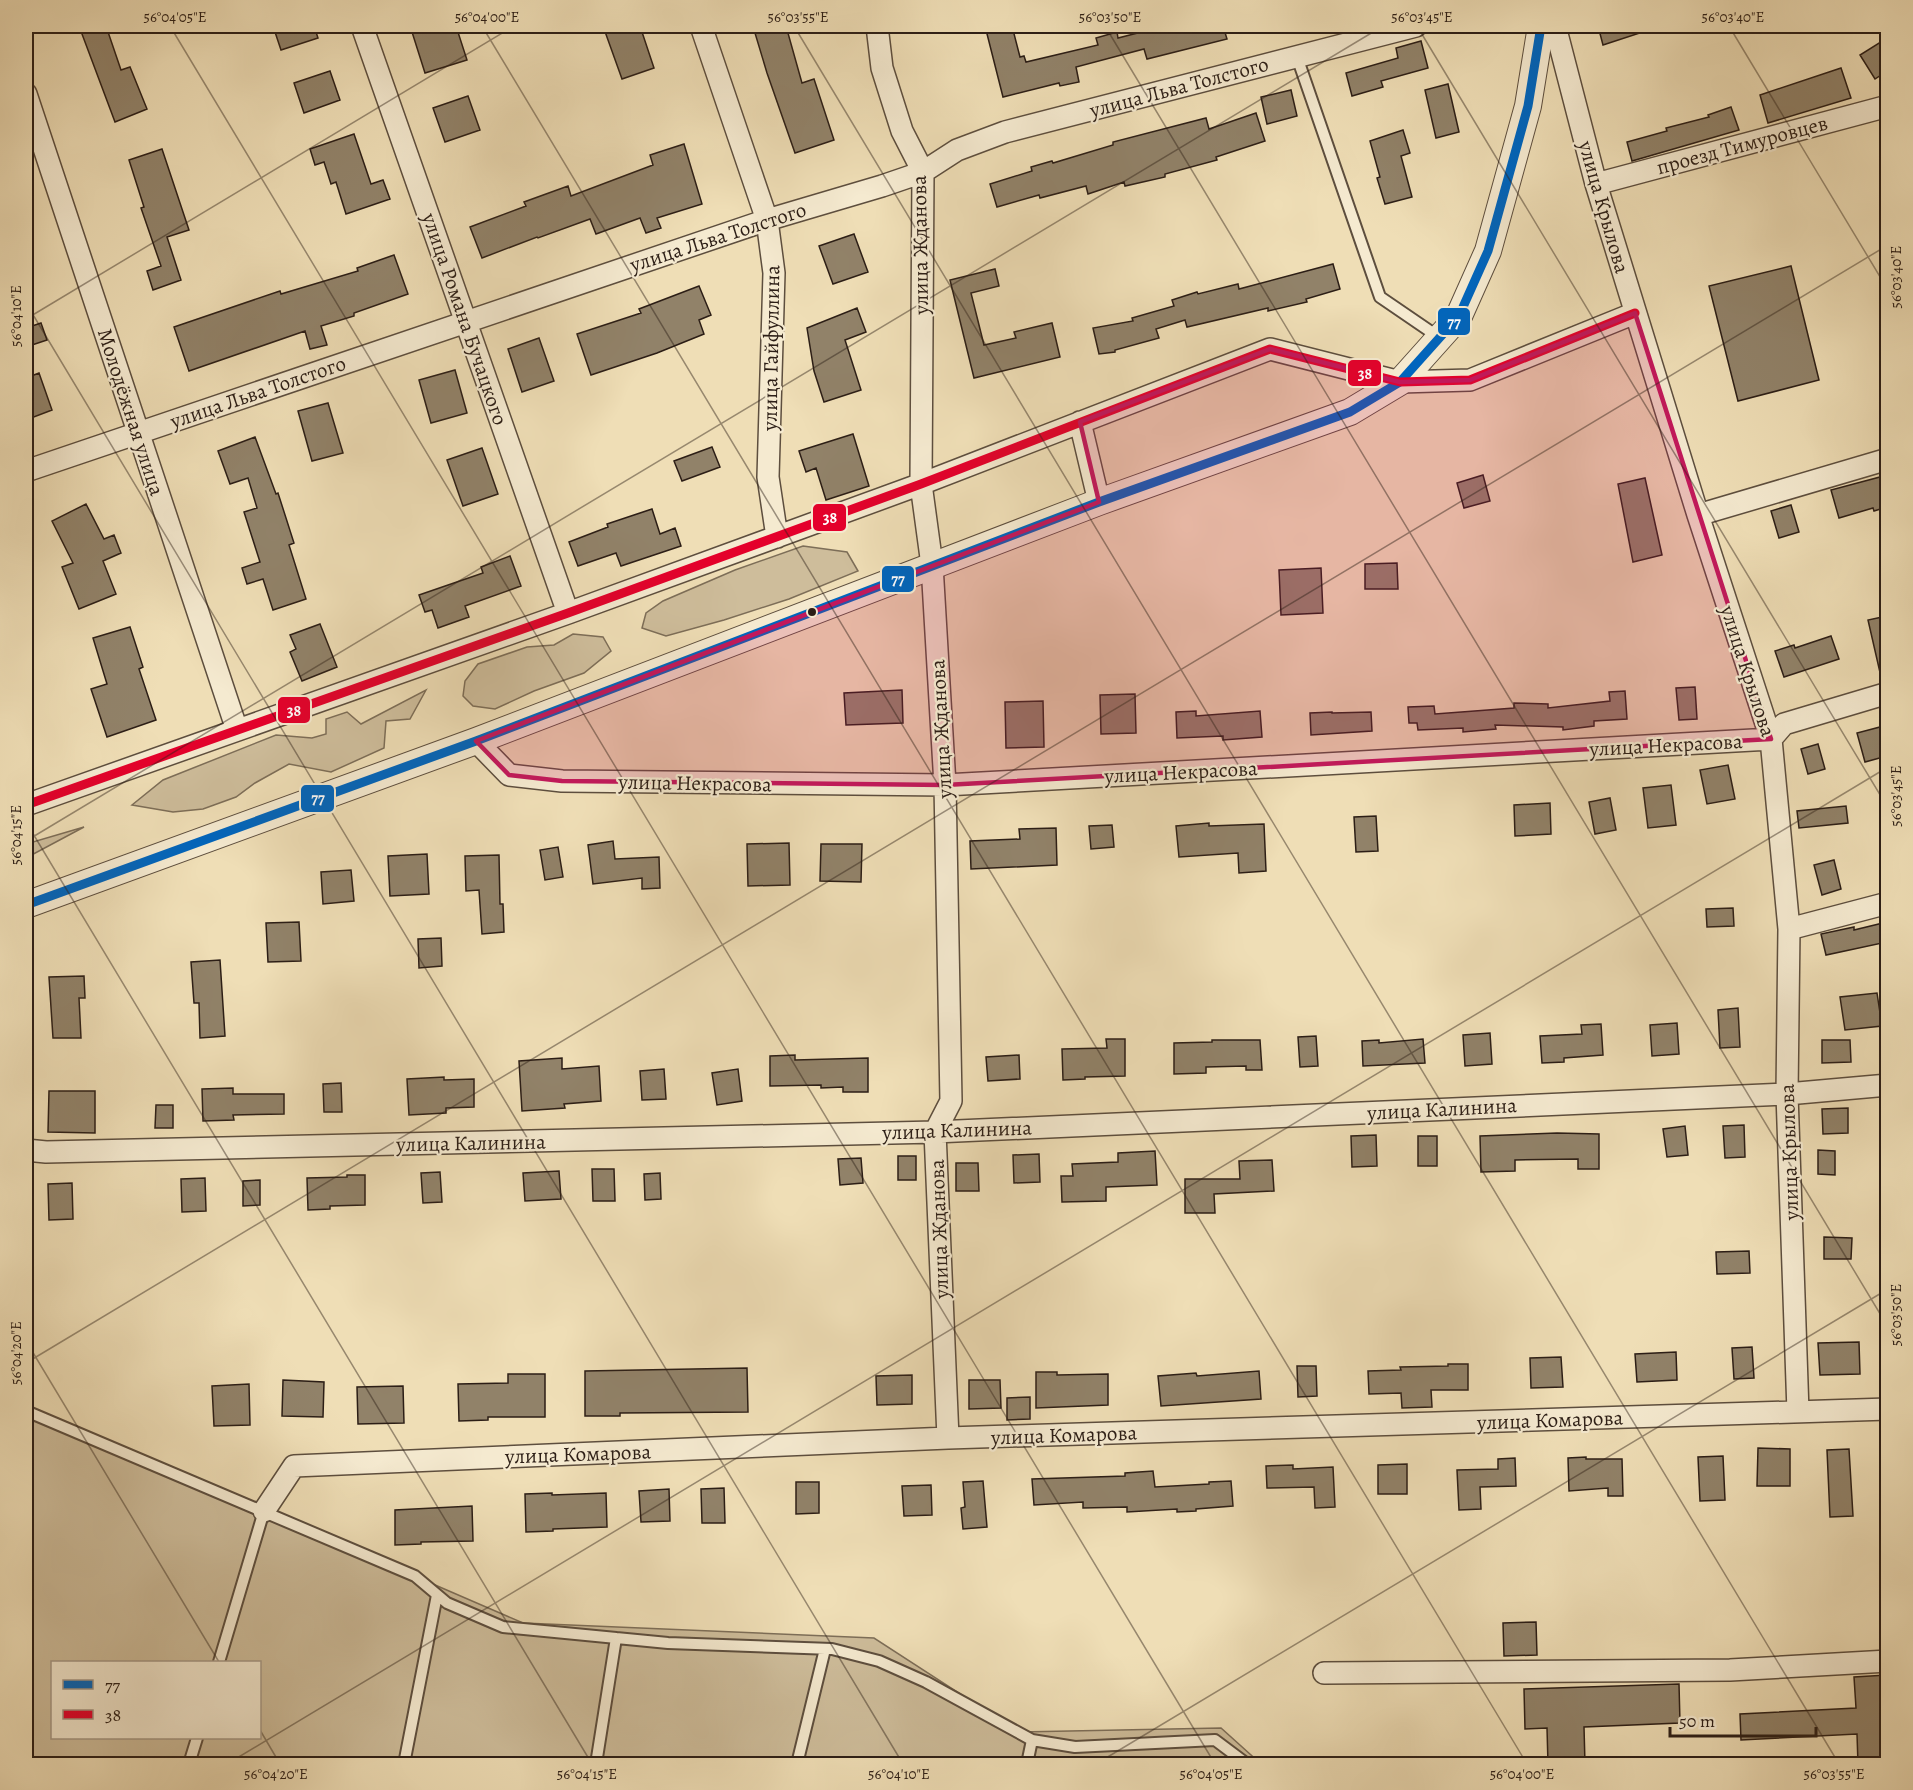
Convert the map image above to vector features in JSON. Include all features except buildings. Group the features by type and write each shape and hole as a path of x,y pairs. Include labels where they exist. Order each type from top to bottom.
{"street":[{"name":"улица Романа Бучацкого","path":"362,26 568,613"},
{"name":"улица Гайфуллина","path":"701,26 767,220 774,273 768,477 777,537"},
{"name":"улица Жданова","path":"877,26 882,68 902,131 922,172 921,484 932,565 945,785 951,1101 935,1132 948,1438"},
{"name":"улица Льва Толстого","path":"26,471 767,220 882,186 922,172 957,150 1005,132 1416,26"},
{"path":"26,904 476,741 1099,502 1350,412 1400,382 1459,316 1488,251 1528,106 1541,26"},
{"name":"улица Крылова","path":"1555,26 1596,184 1635,314 1772,739 1789,929 1787,1094 1798,1412"},
{"name":"Молодёжная улица","path":"26,94 237,730"},
{"name":"проезд Тимуровцев","path":"1596,184 1887,106"},
{"path":"26,805 777,537 1270,349 1400,382 1470,380 1635,314"},
{"path":"1080,422 1099,502"},
{"path":"1698,515 1887,459"},
{"name":"улица Некрасова","path":"476,741 509,775 562,781 945,785 1772,739 1784,724 1887,693"},
{"path":"1789,929 1887,903"},
{"name":"улица Калинина","path":"26,1150 46,1152 244,1149 935,1132 1787,1094 1887,1085"},
{"name":"улица Комарова","path":"264,1511 294,1466 948,1438 1887,1409"},
{"path":"1324,1673 1730,1670 1887,1661"}],"lane":[{"path":"1297,57 1380,297 1440,338"},
{"path":"26,1411 415,1576 447,1603 503,1627 668,1643 825,1649 879,1662 926,1682 1032,1740 1075,1747 1215,1740 1247,1764"},
{"path":"219,1661 264,1511"},
{"path":"404,1764 437,1595"},
{"path":"596,1764 616,1638"},
{"path":"797,1764 825,1649"},
{"path":"189,1764 196,1739"},
{"path":"1027,1764 1032,1740"}],"highlighted area":[{"path":"1635,313 1771,739 945,785 562,781 509,775 476,741 1099,502 1080,422 1270,349 1400,382 1470,380"}],"shaded area":[{"path":"803,546 847,552 858,571 789,599 666,636 642,628 646,613 663,601 735,570"},
{"path":"573,634 603,637 611,651 584,673 534,691 495,709 473,706 463,696 465,681 478,664 527,647 554,645"},
{"path":"426,690 410,719 386,721 384,748 331,772 289,764 255,783 236,797 203,809 173,812 132,805 163,780 276,735 312,738 326,734 326,719 347,712 361,724"},
{"path":"84,827 26,858 26,844"},
{"path":"26,1411 523,1623 874,1638 1019,1732 1221,1728 1261,1764 26,1764"}],"transit line":[{"name":"77","path":"26,905 476,741 1099,502 1350,412 1400,382 1459,316 1488,251 1528,106 1541,26"},
{"name":"38","path":"26,805 568,613 921,484 1270,349 1400,382 1470,380 1635,313"}]}
